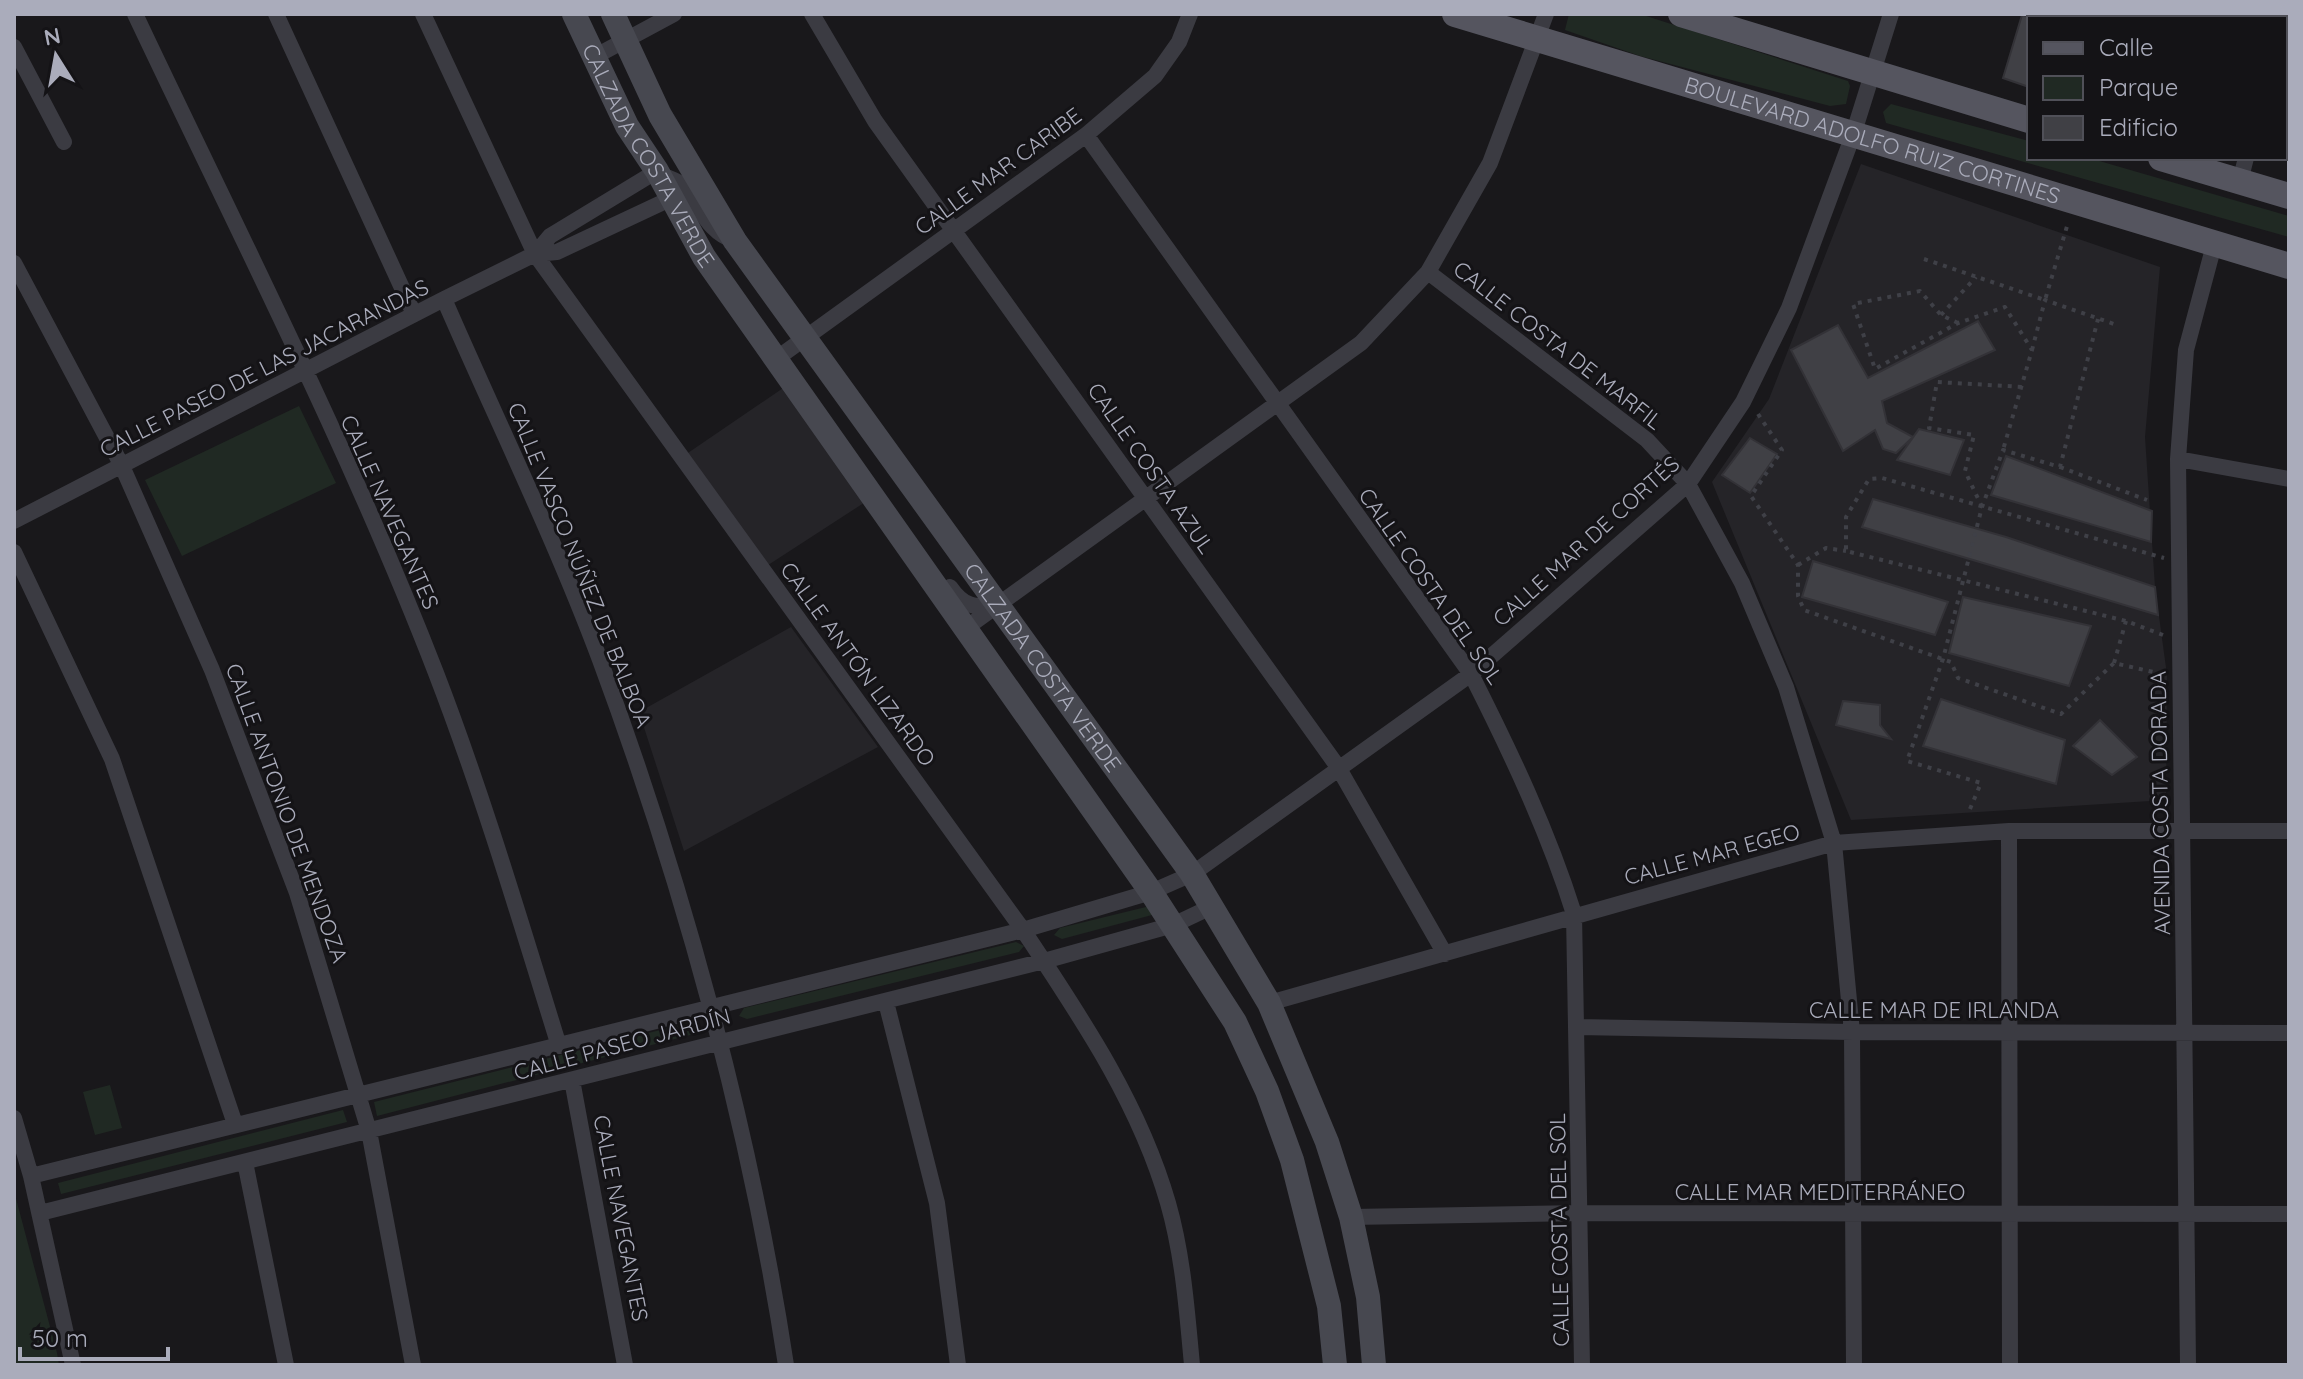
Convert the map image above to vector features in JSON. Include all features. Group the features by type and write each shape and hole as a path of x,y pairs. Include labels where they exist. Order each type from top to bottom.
{"main road":[{"name":"CALZADA COSTA VERDE","path":"574,14 627,126 657,171 704,257 1151,892 1235,1022 1277,1119 1311,1225 1329,1306 1335,1365"},
{"name":"CALZADA COSTA VERDE","path":"613,14 660,115 735,241 1192,874 1269,1003 1322,1128 1351,1217 1368,1297 1374,1365"},
{"name":"BOULEVARD ADOLFO RUIZ CORTINES","path":"1455,14 2289,266"},
{"path":"1681,14 2027,119"},
{"path":"2175,160 2243,170 2289,196"}],"street":[{"name":"CALLE NAVEGANTES","path":"135,14 304,372 435,672 486,810 559,1046"},
{"path":"276,14 414,314"},
{"name":"CALLE ANTÓN LIZARDO","path":"423,14 535,254 1023,930 1098,1045 1133,1109 1168,1203 1186,1302 1192,1365"},
{"path":"584,14 599,36 609,41 626,41"},
{"path":"594,57 674,14"},
{"name":"CALLE COSTA AZUL","path":"812,14 875,121 956,229 1144,498 1338,767 1445,954"},
{"name":"CALLE MAR CARIBE","path":"776,359 1086,135 1155,76 1179,42 1190,14"},
{"path":"966,628 1361,343 1428,272 1490,163 1546,14"},
{"name":"CALLE MAR DE CORTÉS","path":"1192,874 1471,674 1688,484 1743,402 1789,308 1874,75 1891,14"},
{"path":"14,47 64,142"},
{"name":"CALLE COSTA DEL SOL","path":"1086,135 1275,405 1471,674 1512,755 1574,914 1582,1213 1582,1365"},
{"name":"CALLE PASEO DE LAS JACARANDAS","path":"535,254 550,236 657,171"},
{"path":"657,171 683,186 717,234 735,241"},
{"name":"CALLE PASEO DE LAS JACARANDAS","path":"14,521 535,254 557,252 672,198"},
{"name":"AVENIDA COSTA DORADA","path":"2188,1365 2187,1034 2180,830 2178,459 2186,350 2214,245"},
{"name":"CALLE ANTONIO DE MENDOZA","path":"14,263 122,466 255,777 297,893 369,1131 413,1365"},
{"name":"CALLE COSTA DE MARFIL","path":"1428,272 1647,440 1688,484 1742,583 1786,687 1834,843 1852,1032 1854,1365"},
{"name":"CALLE VASCO NÚÑEZ DE BALBOA","path":"444,299 599,656 640,772 709,1008 767,1236 786,1365"},
{"path":"2178,459 2289,479"},
{"path":"899,533 914,537 961,603 997,606"},
{"path":"14,552 112,759 235,1124"},
{"path":"2009,831 2010,1365"},
{"name":"CALLE MAR EGEO","path":"1269,1003 1574,914 1834,843 2009,831 2289,831"},
{"name":"CALLE PASEO JARDÍN","path":"31,1176 1023,930 1151,892 1192,874"},
{"name":"CALLE PASEO JARDÍN","path":"40,1213 1044,961 1173,925 1211,907"},
{"path":"886,1002 937,1203 958,1365"},
{"name":"CALLE MAR DE IRLANDA","path":"1578,1027 1852,1032 2289,1033"},
{"name":"CALLE NAVEGANTES","path":"572,1080 625,1365"},
{"path":"14,1118 40,1213 73,1365"},
{"path":"245,1162 286,1365"},
{"name":"CALLE MAR MEDITERRÁNEO","path":"1351,1217 1582,1213 2289,1214"}],"path":[{"path":"1970,809 1981,783 1907,761 1943,659 1982,507 2023,387 2075,202"},
{"path":"1924,259 2114,324"},
{"path":"1941,315 1976,277"},
{"path":"1958,323 1941,315 1920,291 1853,304 1875,369 1958,323 2005,307 2032,350"},
{"path":"2060,467 2098,319"},
{"path":"1982,507 1965,471 1974,435 1929,428 1937,382 2023,387"},
{"path":"1758,414 1782,450 1751,496 1798,565 1798,596 1804,610 1951,662 1958,678 2061,714 2114,663 2126,621"},
{"path":"2003,450 2060,467 2147,500"},
{"path":"1846,551 1846,517 1869,479 1882,478 2180,563"},
{"path":"1798,565 1826,548 1846,551 2126,621 2163,635"},
{"path":"2114,663 2167,675"}],"shaded area":[{"path":"1861,164 2160,267 2145,437 2155,587 2167,675 2166,800 1851,820 1712,482 1769,399"},
{"path":"792,382 873,497 762,569 682,457"},
{"path":"791,627 878,747 684,851 639,712"}],"green space":[{"path":"1569,14 1640,14 1848,81 1850,86 1846,104 1830,106 1640,56 1565,30"},
{"path":"1891,104 2027,140 2027,160 2096,160 2289,216 2289,237 1886,123 1883,112"},
{"path":"299,406 336,483 182,556 145,480"},
{"path":"1150,906 1152,915 1062,939 1054,935 1060,928"},
{"path":"1016,942 1024,946 1019,952 747,1019 739,1016 744,1008"},
{"path":"696,1021 698,1033 377,1116 374,1102"},
{"path":"110,1085 122,1128 95,1135 83,1092"},
{"path":"343,1110 347,1122 61,1194 58,1183"},
{"path":"14,1191 57,1353 59,1365 14,1365"}],"building":[{"path":"2022,15 2027,16 2027,86 2003,78"},
{"path":"1978,321 1995,350 1882,401 1887,423 1913,437 1896,453 1883,449 1875,430 1843,451 1791,350 1838,325 1868,378"},
{"path":"1919,429 1964,440 1950,475 1897,460"},
{"path":"1750,438 1777,454 1750,493 1722,475"},
{"path":"2006,456 2152,511 2151,542 1991,495"},
{"path":"1873,499 2006,537 2155,587 2158,615 1862,527"},
{"path":"1813,561 1948,602 1935,635 1802,597"},
{"path":"1963,597 2091,626 2069,686 1949,653"},
{"path":"1941,699 2065,740 2056,784 1923,746"},
{"path":"1843,701 1880,705 1880,725 1891,739 1836,725"},
{"path":"2100,720 2137,757 2112,775 2073,746"}]}
